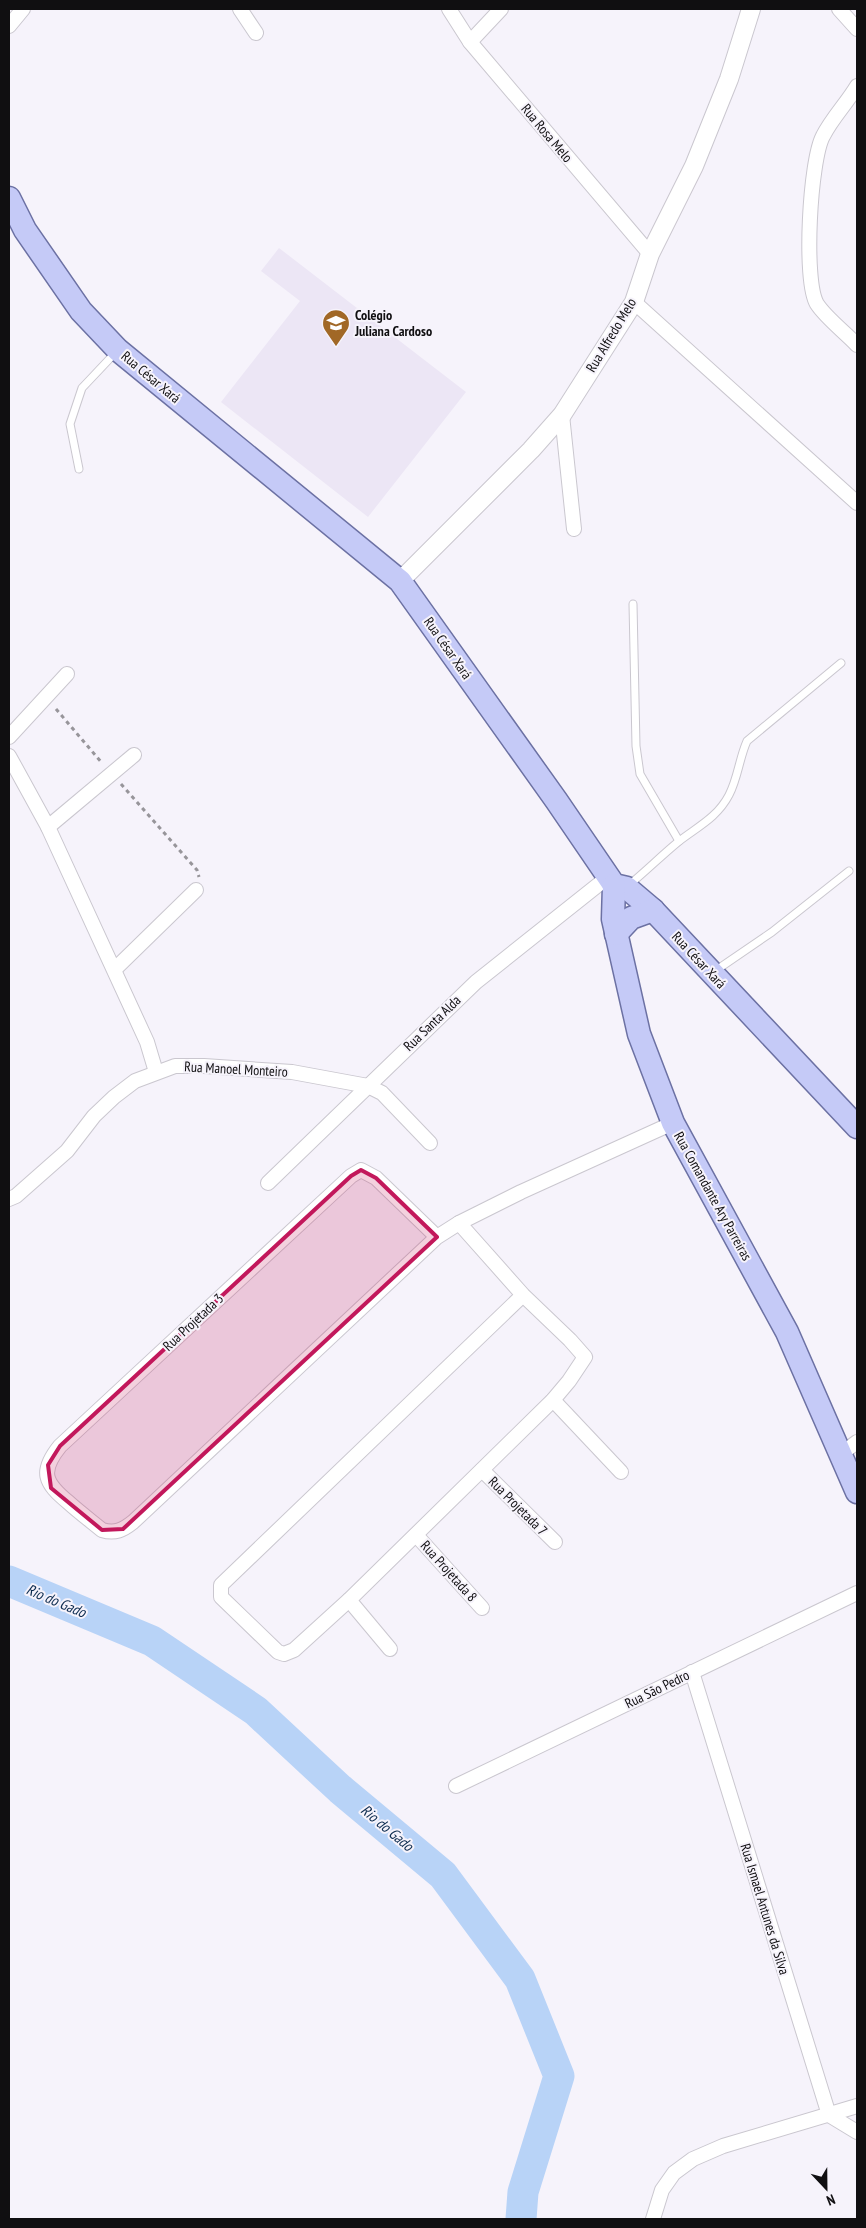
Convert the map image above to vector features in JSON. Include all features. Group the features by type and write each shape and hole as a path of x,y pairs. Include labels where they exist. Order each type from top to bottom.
{"main road":[{"name":"Rua César Xará","path":"9,198 25,230 82,311 118,350 400,581 616,883 653,910 857,1127"},
{"name":"Rua Comandante Ary Parreiras","path":"616,883 613,919 639,1034 673,1123 849,1448 857,1492"},
{"path":"616,934 631,918 653,910"}],"street":[{"path":"9,26 23,9"},
{"path":"240,9 256,34"},
{"name":"Rua Rosa Melo","path":"449,9 470,42 650,254"},
{"path":"470,42 501,9"},
{"name":"Rua Alfredo Melo","path":"400,581 531,450 562,415 634,302 650,254 694,166 729,79 751,9"},
{"path":"839,9 857,29"},
{"path":"857,86 822,136 814,166 810,274 812,290 818,304 857,345"},
{"path":"634,302 857,503"},
{"path":"562,415 574,529"},
{"path":"9,737 67,674"},
{"path":"48,827 134,755"},
{"path":"9,756 48,827 147,1042 156,1072"},
{"name":"Rua Santa Alda","path":"268,1183 476,982 616,883"},
{"path":"114,969 196,890"},
{"name":"Rua Manoel Monteiro","path":"11,1194 67,1151 94,1116 114,1097 135,1081 175,1066 292,1072 368,1086 382,1093 430,1143"},
{"path":"437,1237 459,1223 673,1123"},
{"name":"Rua Projetada 3","path":"361,1170 376,1178 437,1237 133,1522 115,1532 102,1530 51,1488 47,1474 48,1465 60,1446 350,1176 361,1170"},
{"path":"459,1223 523,1295 570,1340 584,1357 569,1381 553,1400 349,1600 294,1650 284,1654 278,1652 224,1601 221,1597 221,1585 523,1295"},
{"path":"553,1400 621,1472"},
{"name":"Rua Projetada 7","path":"482,1470 555,1542"},
{"name":"Rua Projetada 8","path":"416,1535 482,1608"},
{"name":"Rua São Pedro","path":"456,1786 857,1593"},
{"path":"349,1600 390,1649"},
{"name":"Rua Ismael Antunes da Silva","path":"692,1672 829,2115"},
{"path":"653,2219 662,2190 674,2174 693,2159 723,2146 857,2106"},
{"path":"829,2115 857,2132"}],"lane":[{"path":"79,469 70,424 82,388 118,350"},
{"path":"633,604 636,746 640,774 679,841"},
{"path":"616,883 707,822 724,802 734,782 739,757 747,741 841,663"},
{"path":"712,973 772,932 848,871"}],"path":[{"path":"46,697 197,870 199,879 196,890"}],"highlighted area":[{"path":"361,1170 376,1178 437,1237 123,1529 102,1530 51,1488 48,1465 60,1446 351,1176"}],"shaded area":[{"name":"Colégio Juliana Cardoso","path":"279,248 466,392 368,517 221,402 300,301 261,271"}],"waterway":[{"name":"Rio do Gado","path":"9,1581 152,1641 256,1711 340,1789 443,1875 520,1979 559,2076 523,2192 521,2219"}],"place":[{"name":"Colégio Juliana Cardoso","path":"336,347"}]}
